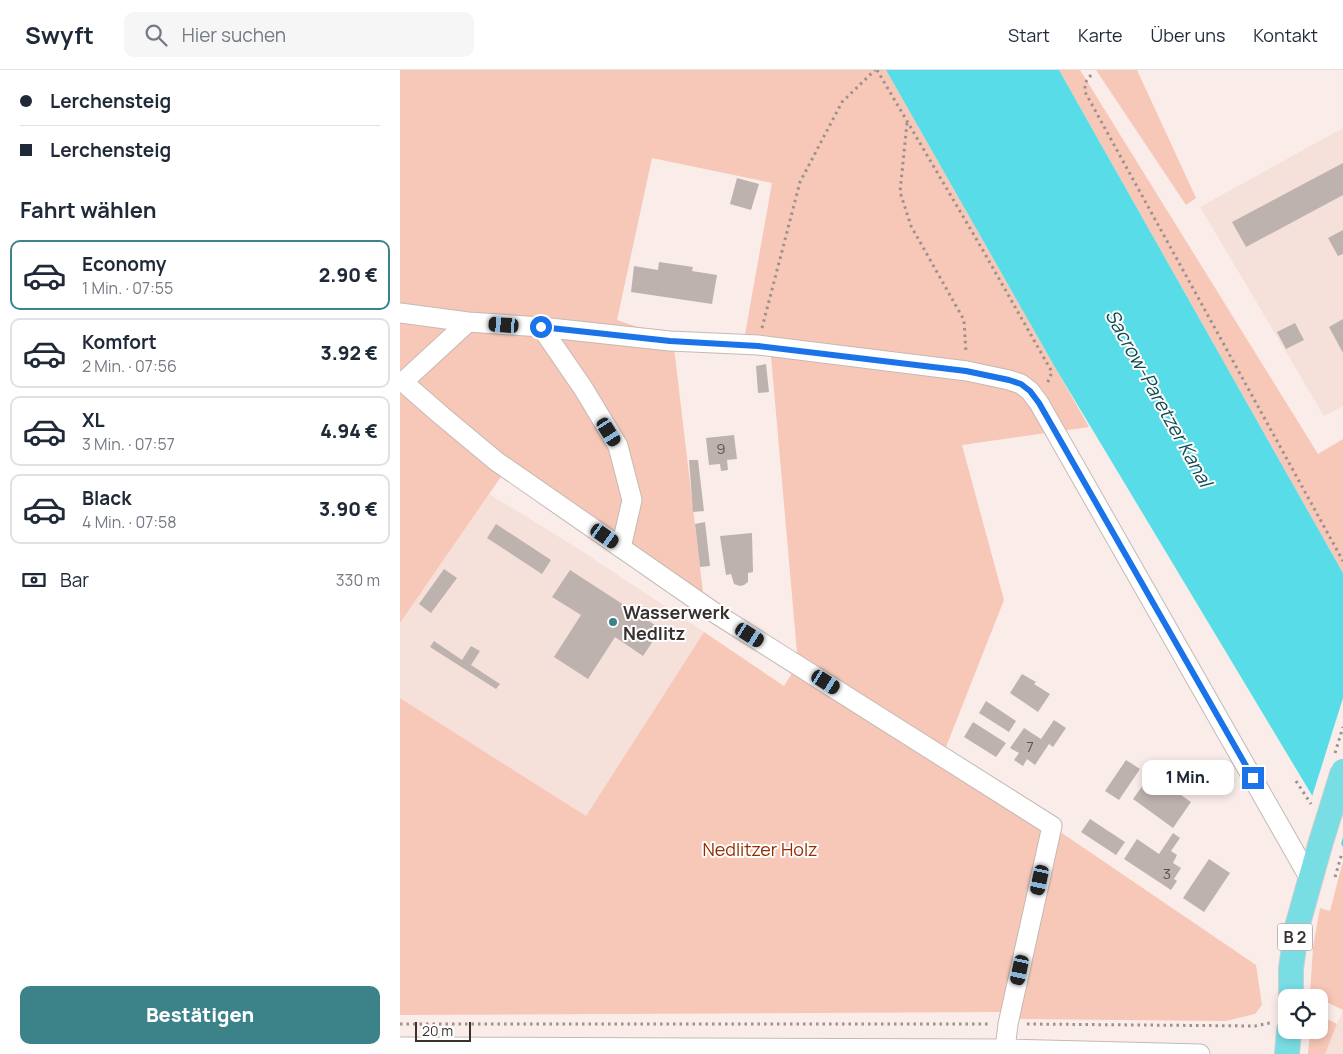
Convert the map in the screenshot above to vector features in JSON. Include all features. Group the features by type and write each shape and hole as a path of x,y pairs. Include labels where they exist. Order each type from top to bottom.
{"main road":[{"name":"B 2","path":"1290,989 1291,968 1297,928 1343,770"},
{"path":"1284,1039 1287,1054"}],"street":[{"path":"400,313 468,322 541,327 670,341 758,346 966,371 1021,384 1030,391 1039,403 1310,879"},
{"path":"468,322 404,382 442,416 496,461 718,615 1052,826 1008,1024 1005,1049"},
{"path":"541,327 583,388 618,446 632,500 622,548"},
{"path":"400,1046 1005,1049 1200,1054"}],"path":[{"path":"758,346 800,182 842,102 876,70 981,247 1052,372 1039,403"},
{"path":"1091,75 1085,83 1085,92 1343,561"},
{"path":"907,123 900,192 911,226 964,320 966,371"},
{"path":"400,1024 1278,1026"}],"shaded area":[{"path":"1343,128 1343,406 1324,416 1200,207"},
{"path":"489,494 574,546 704,632 586,816 400,698 400,623"},
{"path":"1343,1010 1343,1054 1325,1054 1337,1024"}],"green space":[{"name":"Nedlitzer Holz","path":"400,70 886,70 1089,427 962,445 1004,600 942,757 1053,827 1256,965 1262,1005 1255,1014 1226,1021 1021,1019 1001,1012 400,1015 400,698 586,816 704,632 784,686 798,664 771,356 744,340 772,183 652,158 617,320 673,339 704,601 509,465 400,623"},
{"path":"1059,70 1080,70 1318,454 1343,439 1343,573"},
{"path":"1096,70 1137,70 1196,198 1186,205"},
{"path":"1343,861 1343,1010 1328,1003 1328,989 1310,989 1313,947 1320,908 1330,911"},
{"path":"1328,1020 1337,1024 1325,1054 1308,1054 1309,1039 1328,1039"}],"water":[{"name":"Sacrow-Paretzer Kanal","path":"886,70 1059,70 1343,573 1343,847 1056,369"}],"pier":[{"path":"1343,698 1343,837 1340,847 1311,800"}],"building":[{"path":"1343,163 1343,195 1246,247 1232,222"},
{"path":"737,178 759,184 751,210 730,204"},
{"path":"1343,230 1343,254 1338,256 1328,238"},
{"path":"659,262 693,267 692,271 717,275 712,304 631,292 634,266 658,270"},
{"path":"1343,319 1343,353 1329,327"},
{"path":"1295,323 1304,340 1286,349 1277,332"},
{"path":"766,364 769,392 758,393 756,366"},
{"path":"734,435 737,459 727,460 728,470 721,471 720,464 709,465 706,438"},
{"path":"689,460 698,460 704,511 693,512"},
{"path":"705,522 710,566 700,567 695,524"},
{"path":"496,524 551,560 542,574 487,538"},
{"path":"752,533 753,572 748,573 748,582 740,586 734,584 731,574 726,575 720,536"},
{"path":"444,569 457,578 431,613 419,604"},
{"name":"Wasserwerk Nedlitz","path":"570,570 661,629 643,656 615,637 588,679 554,657 581,615 552,597"},
{"path":"434,641 462,660 471,646 480,651 471,665 500,684 496,689 430,647"},
{"path":"1022,674 1036,682 1034,684 1050,694 1038,712 1010,693"},
{"path":"986,701 1016,721 1009,732 979,713"},
{"path":"1054,720 1066,728 1053,747 1049,744 1035,765 1027,759 1023,766 1014,760 1019,753 1010,748 1024,728 1041,739"},
{"path":"973,722 1006,743 996,757 964,737"},
{"path":"1126,760 1140,769 1119,800 1105,791"},
{"path":"1151,774 1191,802 1173,828 1133,799"},
{"path":"1090,819 1125,842 1116,855 1081,832"},
{"path":"1173,833 1180,838 1171,851 1177,855 1173,863 1181,868 1174,879 1177,881 1171,890 1124,859 1137,839 1159,854"},
{"path":"1209,859 1230,873 1204,912 1183,898"}],"place":[{"name":"Wasserwerk Nedlitz","path":"613,622"}],"route":[{"path":"541,327 670,341 758,346 966,371 1021,384 1030,391 1039,403 1253,778"}]}
